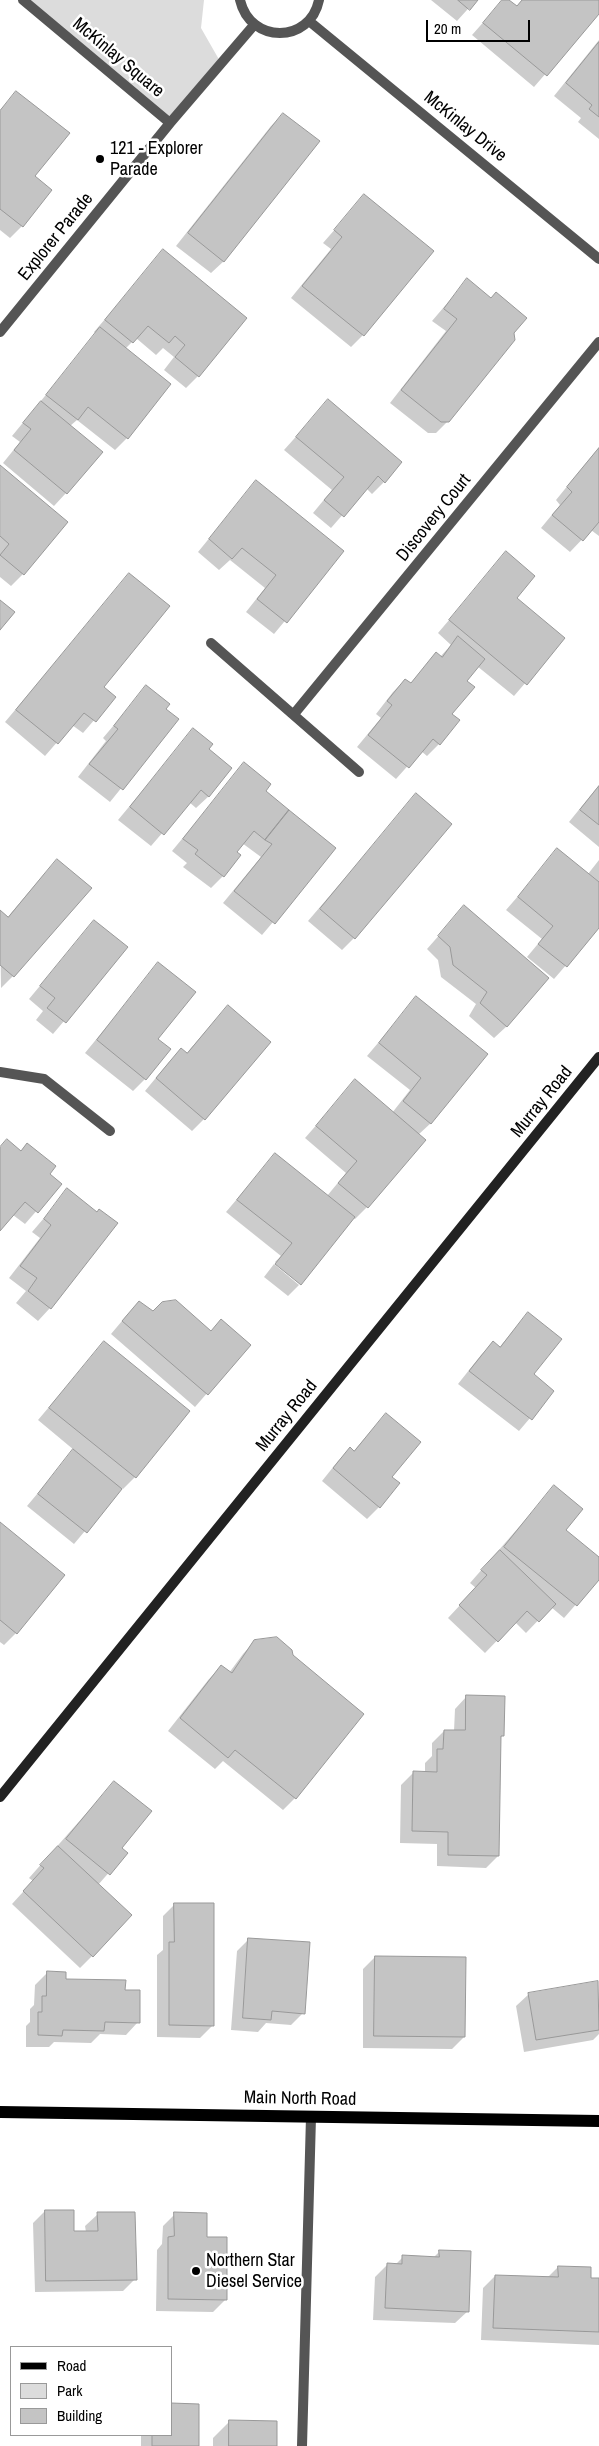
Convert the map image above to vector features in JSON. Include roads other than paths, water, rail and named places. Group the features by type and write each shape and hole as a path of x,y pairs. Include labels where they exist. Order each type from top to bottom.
{"main road":[{"name":"Main North Road","path":"0,2112 599,2121"}],"street":[{"name":"McKinlay Square","path":"23,0 170,123"},
{"path":"240,0 242,10 254,25 266,31 280,34 294,30 309,21 317,8 319,0"},
{"name":"McKinlay Drive","path":"309,21 599,259"},
{"name":"Explorer Parade","path":"0,332 170,123 254,25"},
{"name":"Discovery Court","path":"294,714 599,342"},
{"path":"211,643 359,772"},
{"name":"Murray Road","path":"0,1797 599,1057"},
{"path":"0,1072 44,1079 110,1131"},
{"path":"302,2446 311,2117"}],"place":[{"name":"121 - Explorer Parade","path":"100,159"},
{"name":"Northern Star Diesel Service","path":"196,2271"}]}
